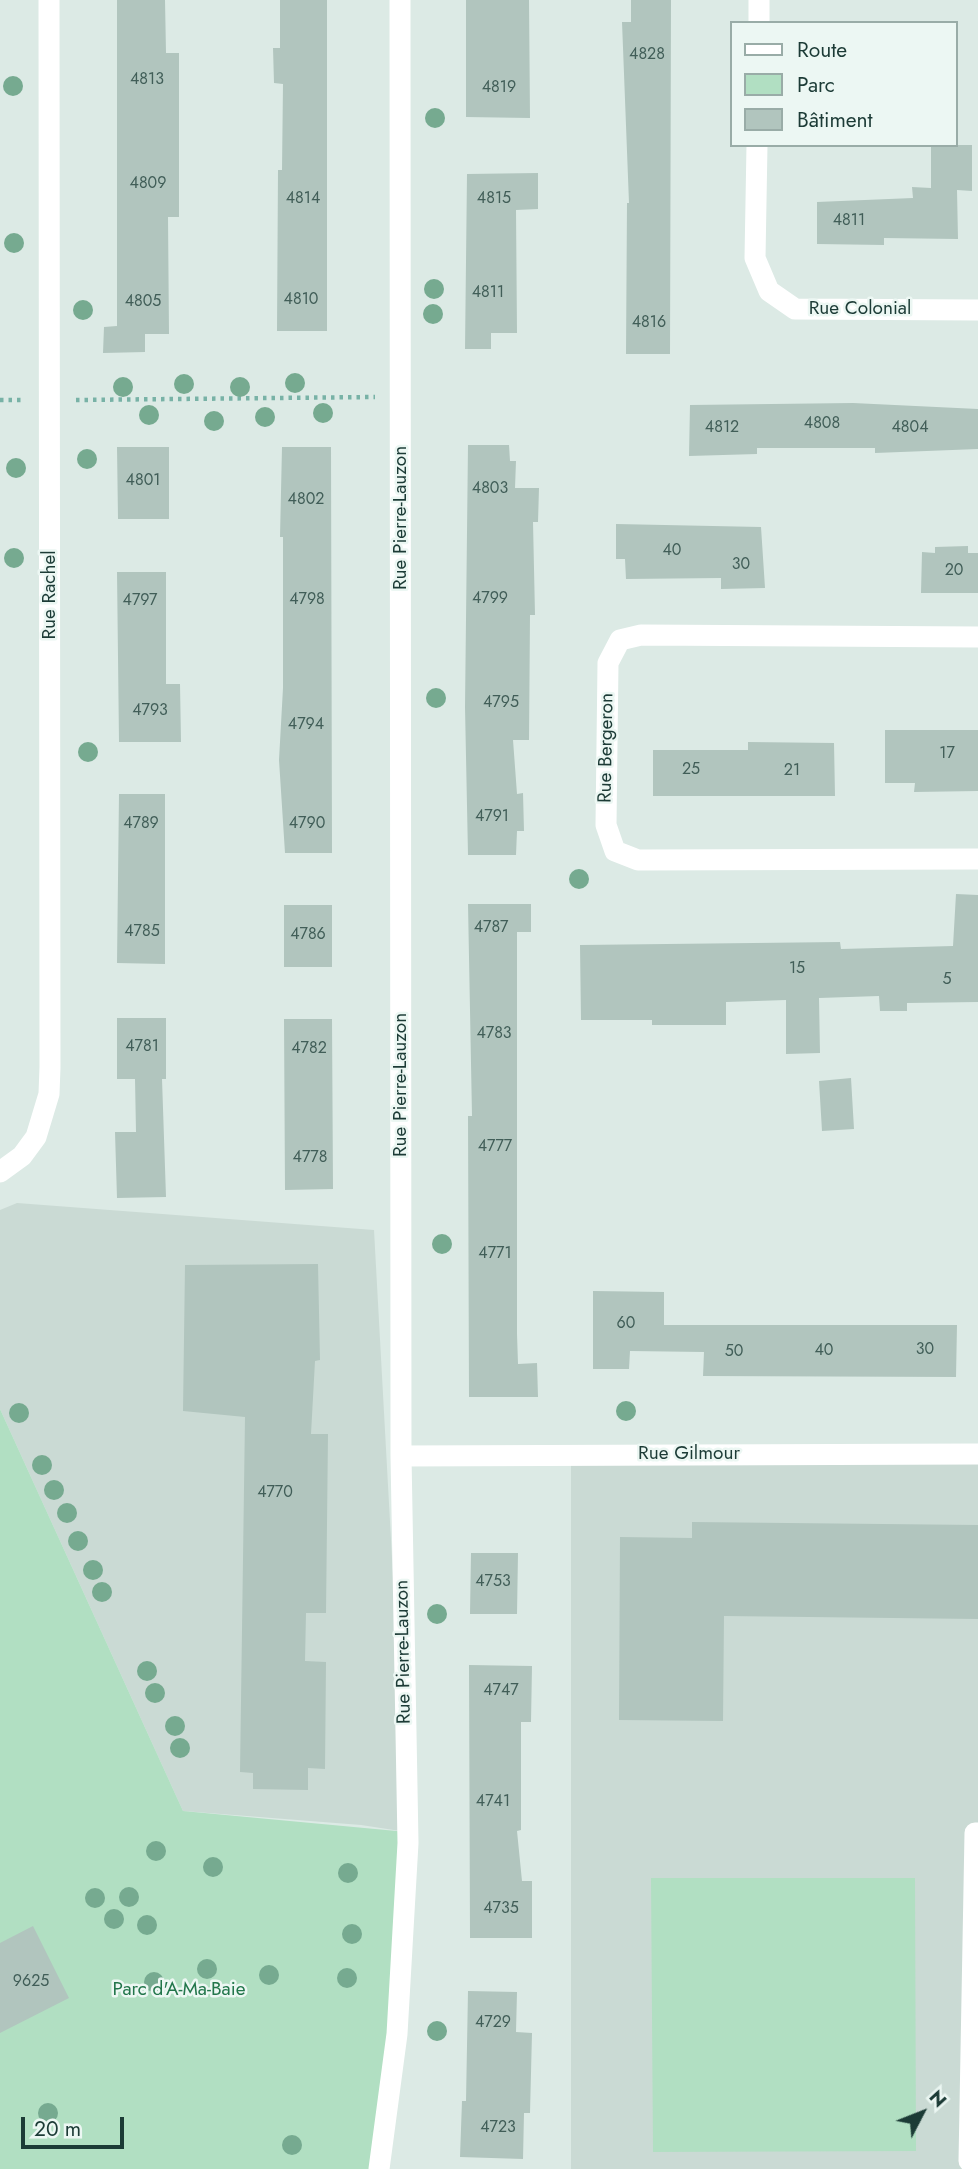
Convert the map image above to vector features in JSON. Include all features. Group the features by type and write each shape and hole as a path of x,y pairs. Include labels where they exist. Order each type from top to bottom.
{"street":[{"name":"Rue Rachel","path":"0,1172 22,1156 36,1137 49,1094 49,0"},
{"name":"Rue Pierre-Lauzon","path":"379,2169 397,2034 408,1843 401,1456 400,0"},
{"path":"759,0 759,21"},
{"name":"Rue Colonial","path":"757,147 755,258 769,291 795,309 978,310"},
{"name":"Rue Bergeron","path":"978,637 641,635 620,640 608,663 606,825 615,851 638,860 978,859"},
{"name":"Rue Gilmour","path":"401,1456 978,1454"},
{"path":"978,1833 975,1833 969,2161 978,2161"}],"path":[{"path":"0,400 401,397"}],"shaded area":[{"path":"17,1203 374,1230 407,1832 361,1825 183,1811 0,1409 0,1210"},
{"path":"571,1463 978,1464 978,2169 571,2169"}],"green space":[{"name":"Parc d'A-Ma-Baie","path":"0,1409 183,1811 407,1832 379,2169 0,2169"},
{"path":"651,1878 915,1878 916,2151 653,2152"}],"building":[{"path":"117,0 165,0 166,53 179,53 179,217 168,217 169,334 145,334 145,352 103,353 104,327 117,326"},
{"path":"280,0 327,0 327,331 277,331 278,170 282,170 283,84 274,83 273,48 280,48"},
{"path":"466,0 529,0 530,118 466,117"},
{"path":"631,0 671,0 670,354 626,354 629,203 622,22 631,22"},
{"path":"972,145 972,191 957,190 958,239 884,238 884,245 817,244 817,202 913,198 912,187 931,188 931,147"},
{"path":"538,173 538,209 516,210 517,333 491,333 491,349 465,349 467,174"},
{"path":"853,403 978,409 978,449 875,453 875,448 757,448 757,454 689,456 690,405"},
{"path":"468,445 509,445 510,461 516,461 515,488 539,488 538,522 533,522 535,615 530,615 529,740 513,740 517,794 523,793 524,831 517,831 516,855 468,855 465,707"},
{"path":"117,447 169,447 169,519 118,519"},
{"path":"282,447 331,447 332,853 285,853 279,760 283,688 283,537 280,537"},
{"path":"616,524 761,527 765,588 721,589 721,578 626,579 625,559 616,559"},
{"path":"968,546 968,553 978,553 978,593 921,593 922,552 935,553 935,547"},
{"path":"117,572 166,572 166,684 180,684 181,742 119,742"},
{"path":"885,730 978,730 978,791 914,792 915,783 885,783"},
{"path":"748,742 834,743 835,796 653,796 653,750 748,750"},
{"path":"119,794 165,794 165,964 117,963"},
{"path":"956,894 978,895 978,1002 907,1003 907,1011 880,1011 879,996 819,998 820,1053 786,1054 786,1000 726,1002 726,1025 652,1025 652,1020 581,1020 580,945 840,942 841,949 953,946"},
{"path":"468,904 531,904 531,932 517,932 517,1334 518,1364 537,1363 538,1397 469,1397 468,1116 472,1116"},
{"path":"284,905 332,905 332,967 284,967"},
{"path":"117,1018 166,1018 166,1079 162,1079 166,1197 117,1198 115,1132 136,1132 135,1079 117,1079"},
{"path":"284,1019 332,1019 333,1189 285,1190"},
{"path":"851,1078 854,1129 822,1131 819,1081"},
{"path":"318,1264 320,1360 315,1361 311,1434 328,1434 326,1613 306,1613 305,1661 326,1662 325,1769 308,1768 308,1790 253,1789 253,1773 240,1772 245,1417 183,1411 185,1265"},
{"path":"593,1291 664,1292 664,1325 957,1325 956,1377 703,1376 704,1352 630,1351 629,1369 593,1369"},
{"path":"692,1522 978,1525 978,1619 724,1616 723,1721 619,1720 620,1537 692,1538"},
{"path":"471,1553 518,1553 517,1614 470,1614"},
{"path":"469,1665 532,1666 531,1722 521,1722 521,1830 517,1831 522,1881 532,1881 532,1938 470,1938"},
{"path":"33,1926 69,1998 0,2033 0,1943"},
{"path":"468,1991 517,1992 516,2032 532,2033 530,2113 524,2113 523,2159 460,2157 462,2101 466,2101"}]}
